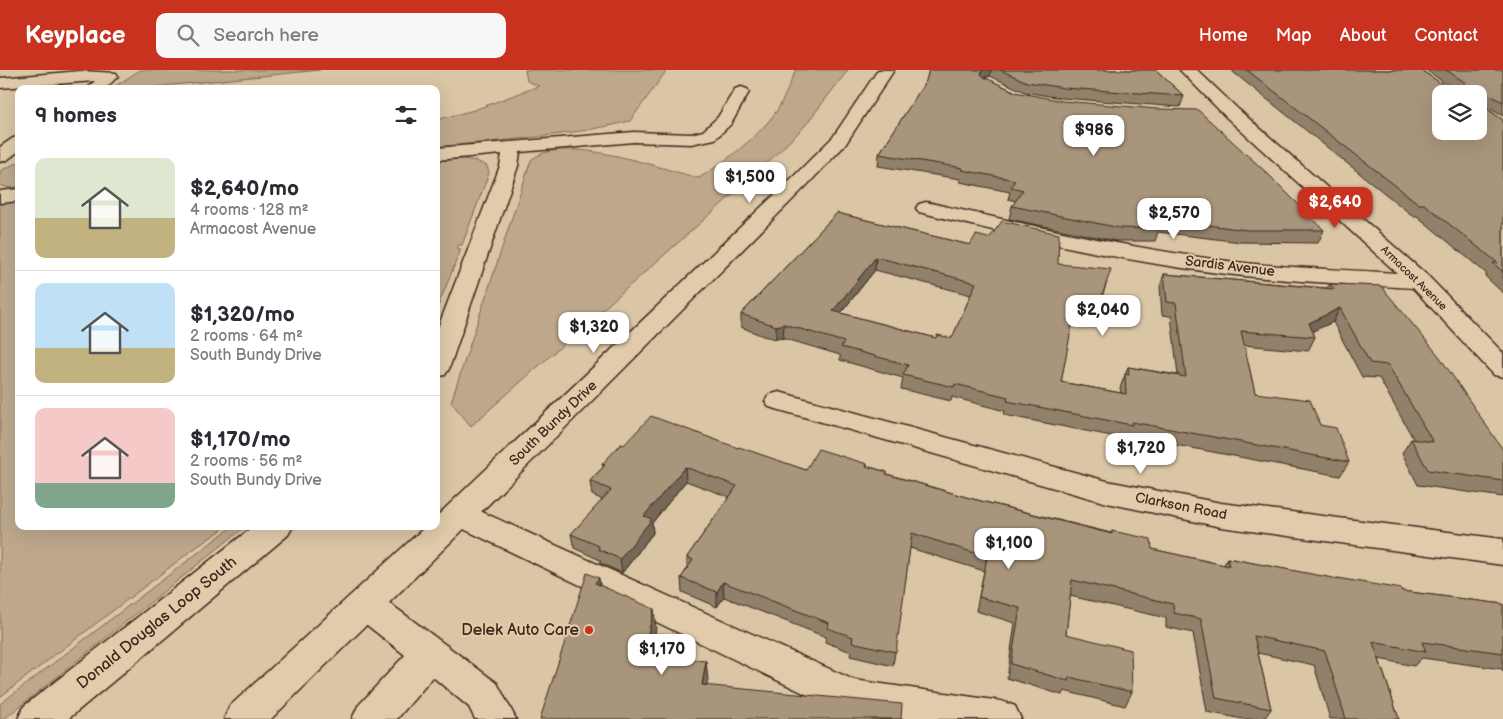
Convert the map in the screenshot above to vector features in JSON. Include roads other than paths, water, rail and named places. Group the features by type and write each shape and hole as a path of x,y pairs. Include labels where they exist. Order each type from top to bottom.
{"street":[{"name":"South Bundy Drive","path":"244,719 460,514 839,141 886,70"},
{"name":"Armacost Avenue","path":"1188,70 1232,114 1420,281 1503,369"},
{"path":"0,83 114,73"},
{"path":"100,85 114,73"},
{"path":"440,154 634,137 691,139 709,135 725,120 741,92"},
{"path":"1210,114 1232,114"},
{"path":"0,156 15,145"},
{"path":"440,358 509,166 512,147"},
{"path":"0,197 15,195"},
{"name":"Sardis Avenue","path":"926,208 1072,242 1189,262 1280,273 1420,281"},
{"name":"Clarkson Road","path":"779,402 1107,492 1221,515 1503,552"},
{"path":"460,514 851,697 1001,719"},
{"name":"Donald Douglas Loop South","path":"38,719 272,530"},
{"path":"365,604 483,695 496,719"},
{"path":"372,719 430,653"}],"place":[{"name":"Delek Auto Care","path":"589,630"}]}
